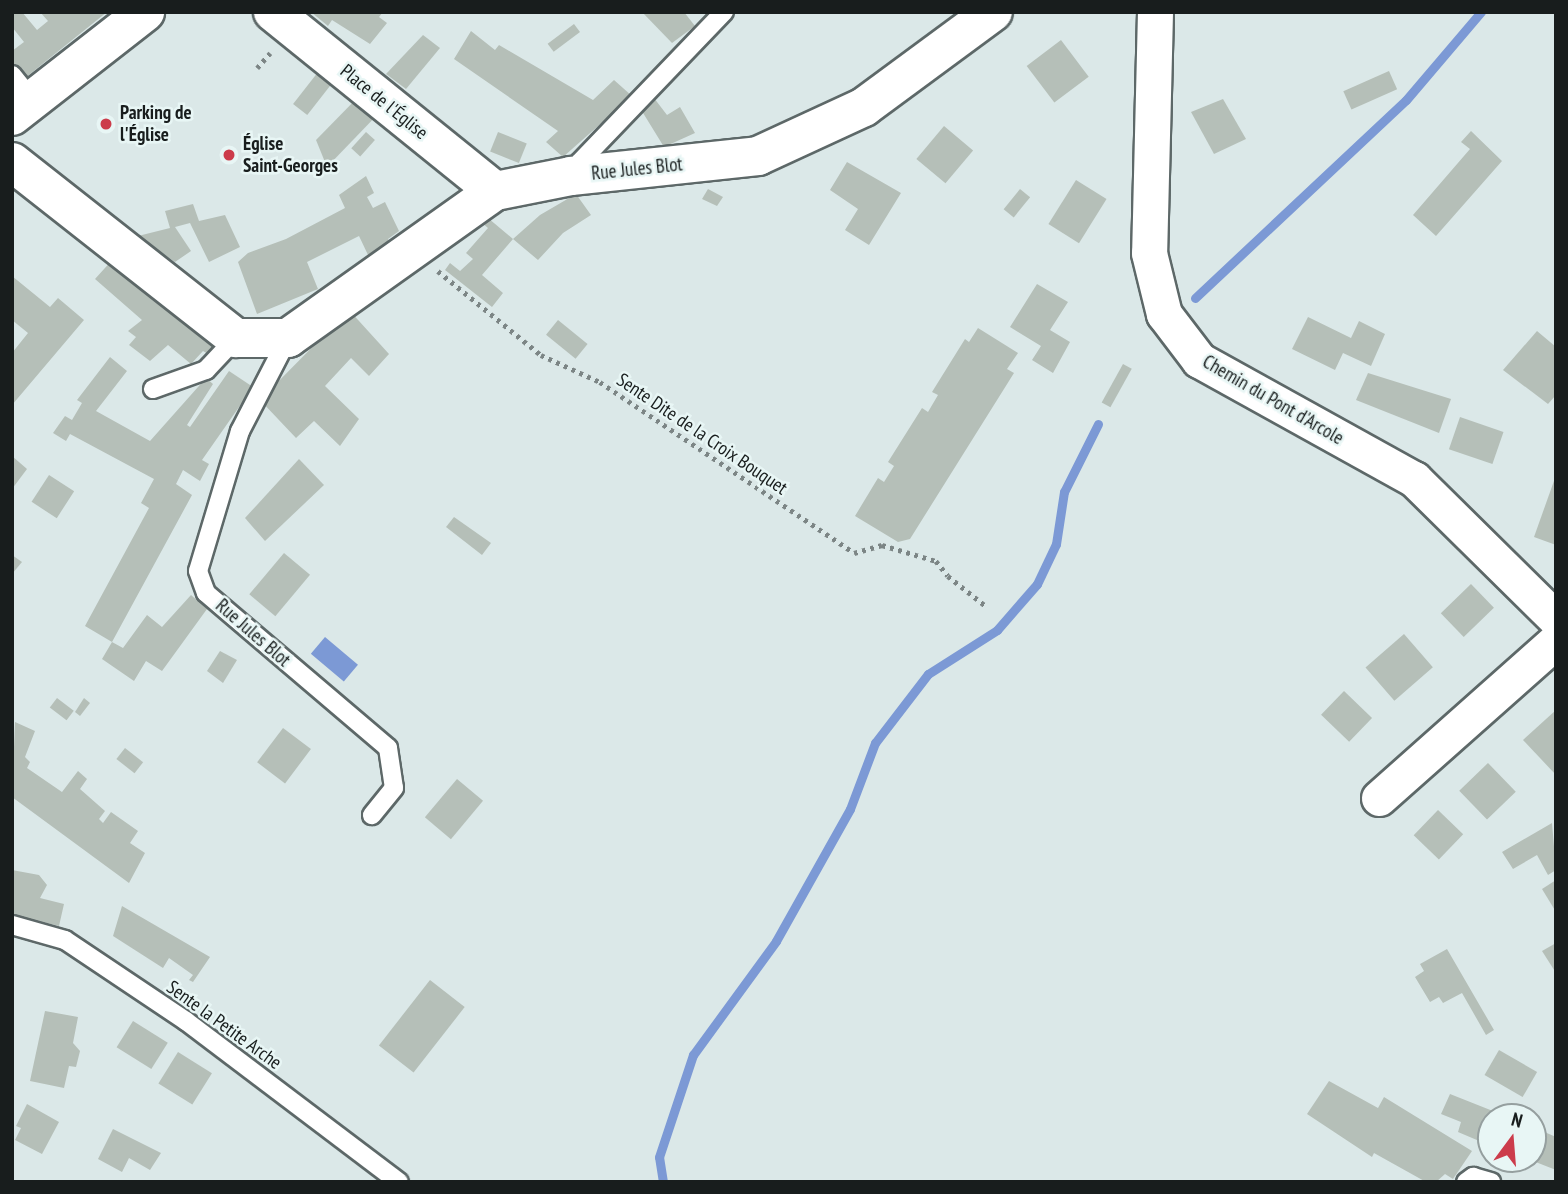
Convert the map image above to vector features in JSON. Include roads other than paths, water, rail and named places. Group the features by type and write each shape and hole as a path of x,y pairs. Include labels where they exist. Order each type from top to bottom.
{"street":[{"path":"19,97 145,12"},
{"name":"Place de l'Église","path":"273,12 495,191"},
{"name":"Rue Jules Blot","path":"288,338 410,248 495,191 580,176 769,152 863,107 993,12"},
{"name":"Chemin du Pont d'Arcole","path":"1155,12 1149,253 1164,314 1199,360 1414,479 1556,620"},
{"path":"12,162 236,338 288,338"},
{"path":"1379,799 1556,641"}],"lane":[{"path":"580,176 580,162 724,12"},
{"path":"153,389 206,370 236,338"},
{"name":"Rue Jules Blot","path":"288,338 240,431 198,571 206,593 388,748 394,788 372,815"},
{"name":"Sente la Petite Arche","path":"12,925 65,940 142,991 399,1182"},
{"path":"1466,1182 1473,1177 1491,1182"}],"water":[{"path":"325,637 358,665 344,681 311,654"}],"waterway":[{"path":"1195,298 1406,100 1481,12"},
{"path":"663,1182 659,1157 693,1055 776,941 850,809 875,743 928,674 997,630 1037,584 1056,544 1064,492 1098,424"}],"place":[{"name":"Parking de l'Église","path":"106,124"},
{"name":"Église Saint-Georges","path":"229,155"}]}
